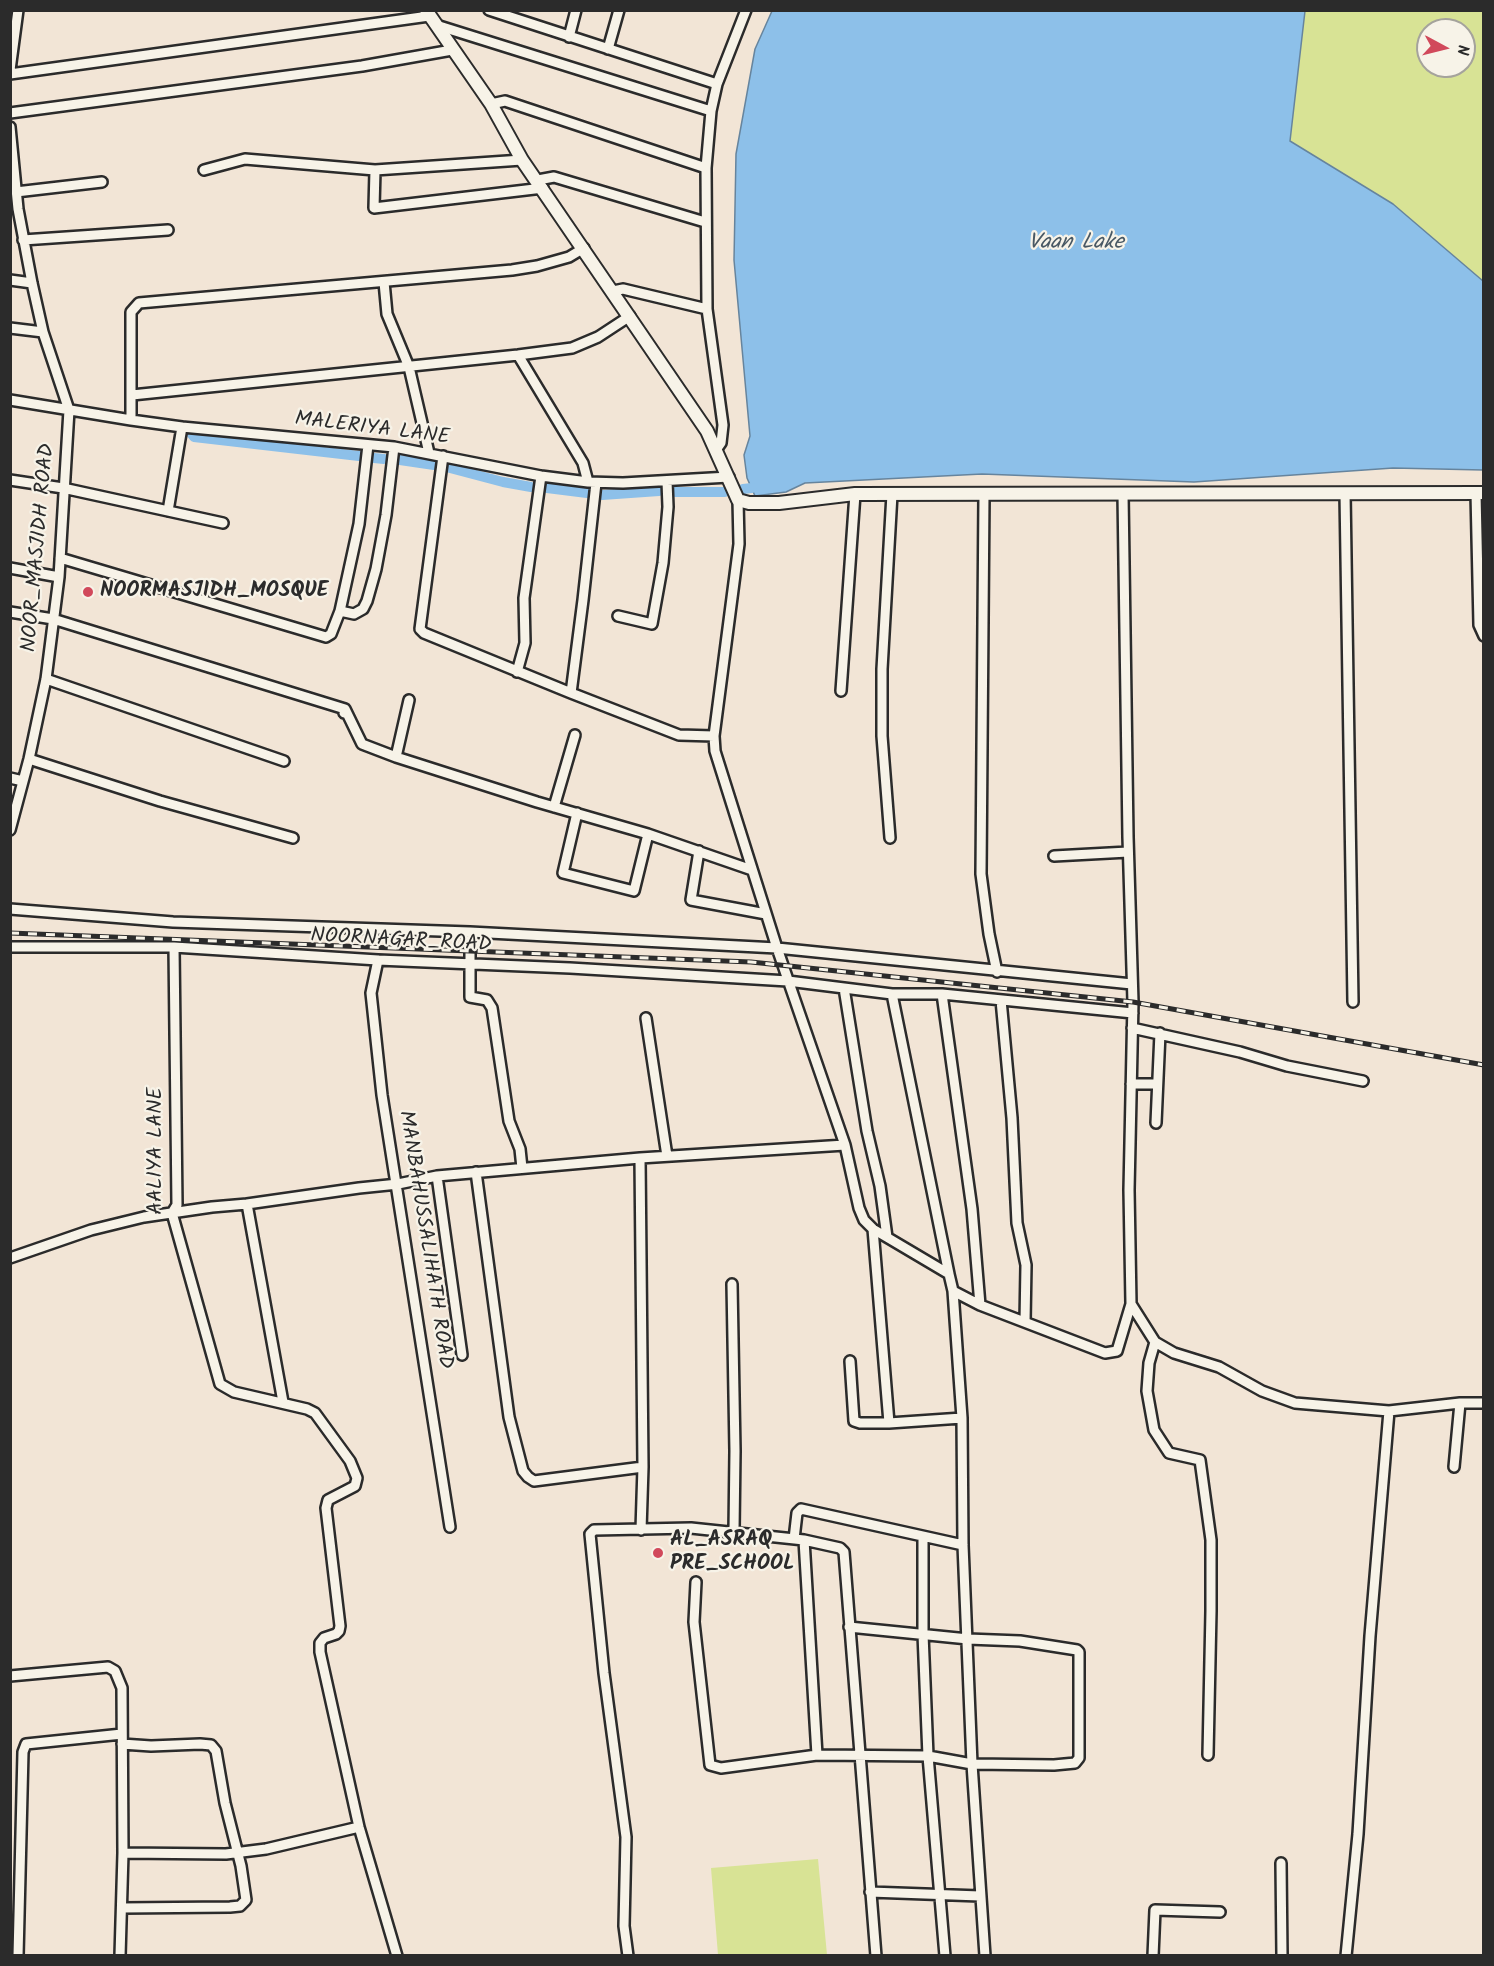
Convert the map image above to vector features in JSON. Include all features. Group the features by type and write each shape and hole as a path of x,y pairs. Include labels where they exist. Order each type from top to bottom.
{"street":[{"path":"10,70 18,10"},
{"path":"489,10 505,13 569,37 717,84"},
{"path":"569,37 576,10"},
{"path":"608,49 619,10"},
{"path":"716,450 722,443 723,425 707,309 706,168 711,111 717,84 746,10"},
{"path":"10,74 430,17 711,111"},
{"path":"430,17 491,104 522,160 707,431 729,477 738,500 739,544 714,736 715,751 777,948 845,1145 859,1208 864,1220 873,1229 949,1274"},
{"path":"10,113 362,66 452,50"},
{"path":"491,104 505,101 706,168"},
{"path":"10,127 16,192 14,209 43,333 69,410"},
{"path":"204,170 245,159 375,170 522,160"},
{"path":"375,170 375,208 540,184 554,177 705,222"},
{"path":"16,192 102,182"},
{"path":"23,240 168,230"},
{"path":"131,420 131,312 139,303 537,266 569,257 584,248"},
{"path":"10,280 32,283"},
{"path":"384,282 387,314 409,367 429,453"},
{"path":"613,291 623,289 707,309"},
{"path":"132,395 518,356 572,348 598,337 630,316"},
{"path":"10,328 43,333"},
{"path":"518,356 583,463 592,482 583,600 571,693"},
{"name":"MALERIYA LANE","path":"10,400 182,427 394,447 541,476 592,482 729,477"},
{"name":"NOOR_MASJIDH ROAD","path":"10,830 29,759 46,679 59,577 69,410"},
{"path":"168,511 182,427"},
{"path":"60,558 326,637 331,634 340,611 359,524 368,445"},
{"path":"340,611 354,614 363,609 367,601 376,569 386,515 394,447"},
{"path":"443,456 420,629 424,633 518,672 679,735 714,736"},
{"path":"518,672 525,643 524,598 541,476"},
{"path":"10,480 63,488 223,523"},
{"path":"618,616 652,624 663,562 668,507 667,481"},
{"path":"1345,493 1353,1002"},
{"path":"738,500 749,503 778,503 855,494 1480,493 1479,625 1484,636"},
{"path":"841,691 855,494"},
{"path":"890,838 882,736 882,669 892,494"},
{"path":"984,494 981,874 997,972"},
{"path":"953,1291 980,1305 1105,1353 1117,1351 1131,1304 1129,1190 1132,984 1123,494"},
{"path":"10,568 59,577"},
{"path":"10,612 53,619 344,712 362,744 554,807 648,834 752,870"},
{"path":"46,679 284,761"},
{"path":"396,757 409,700"},
{"path":"554,807 575,735"},
{"path":"29,759 160,801 293,838"},
{"path":"10,778 23,781"},
{"path":"577,813 563,873 634,891 648,834"},
{"path":"699,851 691,900 766,914"},
{"path":"1054,856 1128,852"},
{"path":"10,909 173,922 470,932 777,948 1132,984"},
{"path":"470,932 470,997 488,1000 492,1008 509,1121 520,1149 522,1168"},
{"name":"NOORNAGAR_ROAD","path":"10,947 174,947 788,981 892,993 942,994 1132,1013"},
{"name":"AALIYA LANE","path":"174,947 177,1205 172,1214 220,1384 234,1392 283,1402"},
{"name":"MANBAHUSSALIHATH ROAD","path":"378,960 371,993 382,1095 398,1184 450,1527"},
{"path":"844,988 887,1237"},
{"path":"892,993 953,1291 962,1418 963,1545 972,1764 985,1956"},
{"path":"942,994 972,1209 980,1305"},
{"path":"1001,1000 1012,1118 1017,1223 1026,1265 1025,1322"},
{"path":"646,1018 667,1156"},
{"path":"1132,1029 1160,1033 1287,1066 1363,1081"},
{"path":"1156,1123 1160,1033"},
{"path":"1131,1084 1157,1084"},
{"path":"10,1258 91,1230 144,1217 248,1204 291,1196 398,1184 438,1176 640,1158 845,1145"},
{"path":"640,1158 643,1467 640,1530"},
{"path":"476,1172 509,1417 523,1471 534,1481 643,1467"},
{"path":"438,1176 462,1354"},
{"path":"248,1204 283,1402 315,1413 350,1461 357,1478 355,1486 328,1500 326,1508 340,1626 336,1634 324,1638 320,1643 320,1652 360,1827 397,1956"},
{"path":"873,1229 889,1423"},
{"path":"732,1284 734,1531"},
{"path":"1131,1304 1155,1342 1174,1353 1219,1367 1262,1391 1295,1403 1389,1411 1484,1402"},
{"path":"1155,1342 1149,1363 1147,1391 1154,1430 1169,1453 1200,1460 1211,1540 1208,1755"},
{"path":"850,1361 854,1421 889,1423 962,1418"},
{"path":"1454,1467 1460,1403"},
{"path":"1346,1956 1358,1834 1370,1636 1389,1411"},
{"path":"817,1755 797,1514 801,1509 963,1545"},
{"path":"628,1956 624,1926 626,1837 604,1673 590,1534 594,1530 691,1528 799,1540 840,1548 844,1552 876,1956"},
{"path":"923,1537 923,1634 928,1756 945,1956"},
{"path":"696,1582 694,1622 710,1765 721,1768 817,1755 928,1756 972,1764 1075,1763 1080,1753 1079,1652 1072,1648 1020,1641 968,1639 849,1627"},
{"path":"10,1676 108,1667 115,1671 122,1688 123,1853 120,1956"},
{"path":"18,1956 23,1752 26,1744 122,1739 151,1746 211,1745 216,1750 246,1900 240,1906 122,1908"},
{"path":"123,1853 238,1852 266,1849 360,1827"},
{"path":"1281,1863 1282,1956"},
{"path":"870,1892 980,1896"},
{"path":"1153,1956 1155,1910 1220,1912"}],"green space":[{"path":"1305,11 1483,11 1483,281 1393,204 1290,141"},
{"path":"818,1859 827,1955 718,1955 711,1868"}],"water":[{"name":"Vaan Lake","path":"772,11 1305,11 1290,141 1393,204 1483,281 1483,470 1393,468 1194,482 982,474 805,483 786,492 755,496 747,478 744,455 750,436 734,260 736,154 755,49"}],"waterway":[{"path":"190,432 194,437 359,456"},
{"path":"374,458 384,459"},
{"path":"400,460 434,465"},
{"path":"450,468 531,487"},
{"path":"547,488 587,493"},
{"path":"743,489 752,488"},
{"path":"602,495 659,491"},
{"path":"675,492 725,492"}],"railway":[{"path":"10,933 751,962 1133,1002 1484,1065"}],"place":[{"name":"NOORMASJIDH_MOSQUE","path":"88,592"},
{"name":"AL_ASRAQ PRE_SCHOOL","path":"658,1553"}]}
